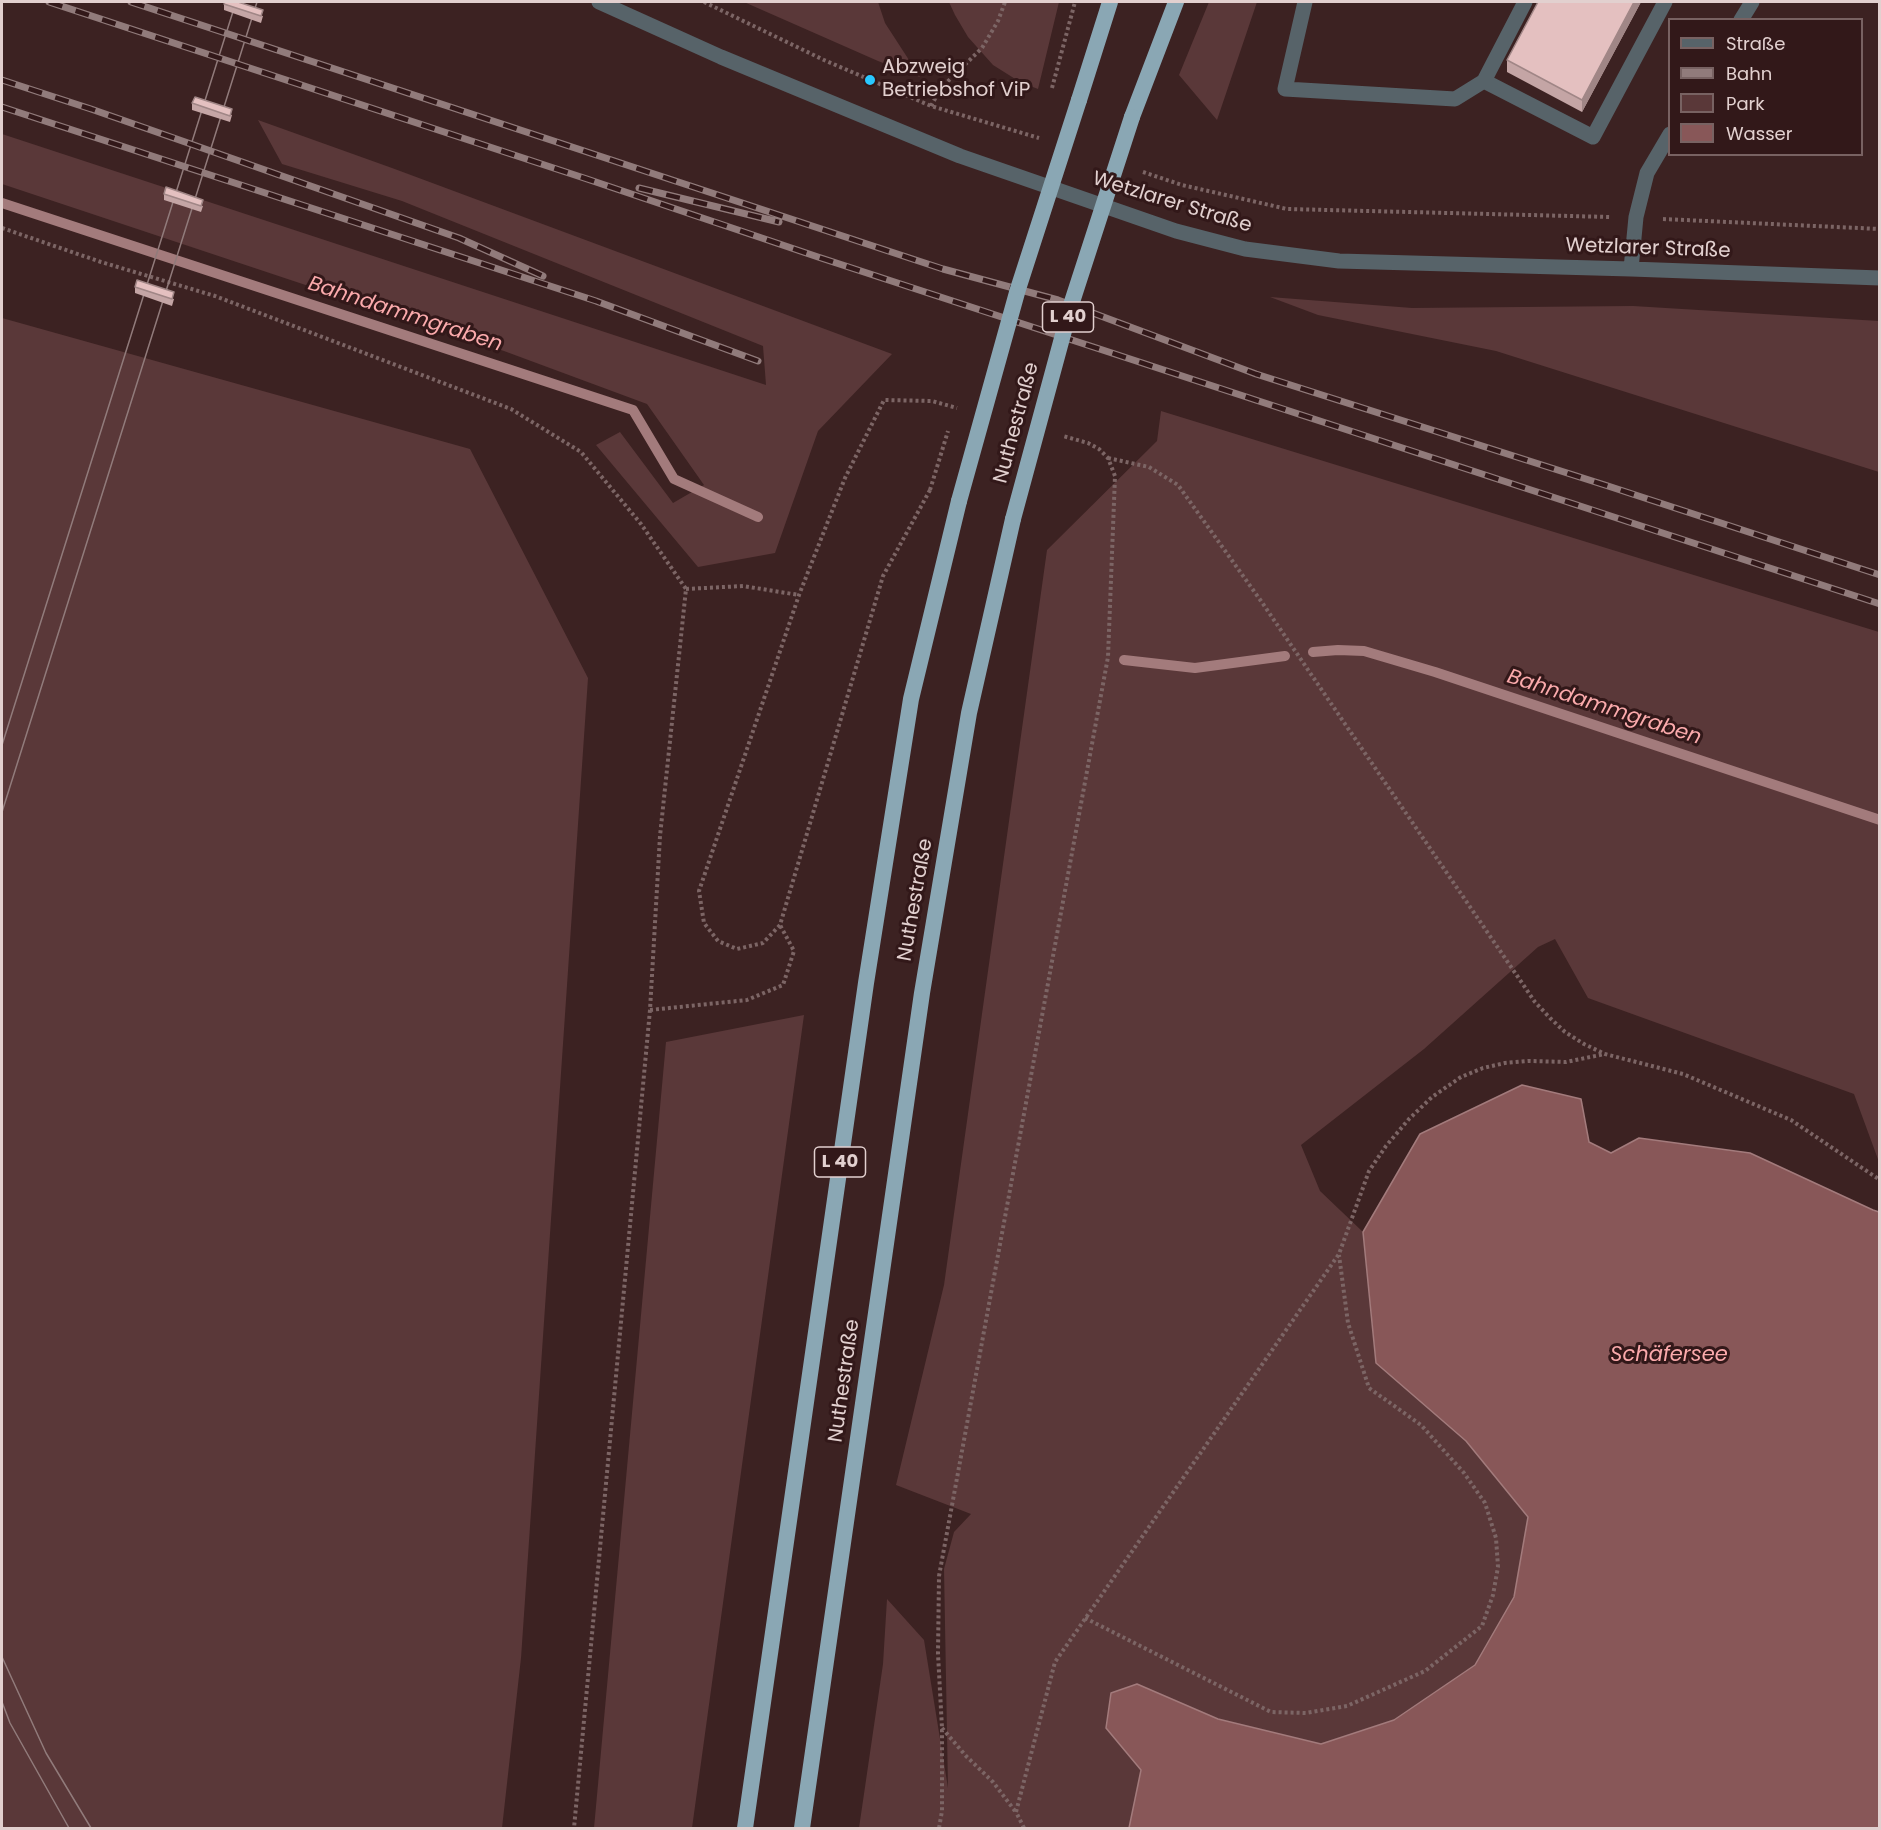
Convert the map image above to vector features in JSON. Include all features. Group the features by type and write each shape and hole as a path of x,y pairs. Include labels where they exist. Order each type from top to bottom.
{"highway":[{"name":"Nuthestraße","path":"745,1828 866,983 909,711 959,501 1018,289 1110,2"},
{"name":"Nuthestraße","path":"802,1828 922,993 969,713 1013,519 1071,305 1132,117 1176,2"}],"street":[{"name":"Wetzlarer Straße","path":"599,2 722,57 960,156 1176,231 1245,249 1339,261 1880,279"},
{"path":"1305,2 1286,89 1455,99 1484,81 1525,2"},
{"path":"1484,81 1593,137 1665,2"},
{"path":"1742,18 1752,2"},
{"path":"1631,269 1636,217 1647,173 1668,137"}],"path":[{"path":"704,2 824,60 931,106 941,88 982,48 998,21 1005,2"},
{"path":"1051,90 1075,2"},
{"path":"1182,185 1287,209 1636,217 1880,229"},
{"path":"2,228 101,262 215,296 511,409 581,452 641,524 686,589 660,836 650,1010 574,1828"},
{"path":"930,490 884,576 780,925 763,943 736,949 718,941 704,923 699,891 799,596 845,478 884,400 932,401 965,410"},
{"path":"939,1828 942,1811 942,1728 938,1654 939,1576 1108,657 1116,476 1108,458 1099,449 1088,443 1055,434"},
{"path":"1108,458 1149,467 1178,485 1275,621 1535,1002 1565,1032 1605,1054 1683,1074 1791,1120 1880,1180"},
{"path":"686,589 742,586 799,596"},
{"path":"650,1010 747,1000 783,985 794,951 780,925"},
{"path":"1016,1812 1055,1662 1339,1254 1369,1171 1386,1146 1432,1096 1461,1077 1483,1068 1505,1063 1566,1062 1605,1054"},
{"path":"1085,1618 1271,1712 1306,1713 1347,1706 1425,1671 1482,1626 1493,1595 1498,1567 1496,1538 1485,1503 1464,1473 1421,1425 1369,1388 1348,1323 1339,1254"},
{"path":"942,1728 993,1782 1016,1812 1024,1828"}],"green space":[{"path":"744,2 878,2 885,23 920,77 878,61"},
{"path":"949,2 1059,2 1038,89 1020,82 993,65 968,37"},
{"path":"1209,2 1257,2 1217,120 1179,75"},
{"path":"258,120 892,354 818,431 775,553 698,567 596,445 620,432 673,503 704,485 647,404 504,351 2,184 2,134 766,385 763,346 402,201 282,164"},
{"path":"1270,297 1412,308 1633,306 1879,321 1879,472 1496,351 1318,315"},
{"path":"2,318 470,449 588,678 521,1658 502,1828 2,1828"},
{"path":"1161,411 1879,632 1879,1162 1854,1094 1588,998 1555,939 1538,947 1424,1049 1301,1145 1320,1191 1363,1232 1376,1363 1466,1441 1528,1517 1514,1597 1475,1665 1394,1720 1321,1744 1218,1719 1137,1684 1141,1770 1129,1828 859,1828 883,1664 887,1599 924,1640 948,1788 944,1569 954,1532 971,1514 896,1485 944,1285 1047,550 1157,441"},
{"path":"804,1015 692,1828 594,1828 666,1042"}],"water":[{"name":"Schäfersee","path":"1522,1085 1581,1099 1589,1142 1611,1153 1639,1138 1750,1153 1879,1212 1879,1828 1129,1828 1141,1770 1106,1728 1111,1693 1137,1684 1218,1719 1321,1744 1394,1720 1475,1665 1514,1597 1528,1517 1466,1441 1376,1363 1363,1232 1420,1134"}],"building":[{"path":"225,2 238,2 263,10 261,16 224,4"},
{"path":"1538,2 1634,2 1582,100 1507,60"},
{"path":"195,97 232,109 230,116 192,103"},
{"path":"166,187 203,200 201,206 164,194"},
{"path":"137,280 174,292 172,299 135,287"}],"waterway":[{"name":"Bahndammgraben","path":"2,203 633,410 674,479 758,517"},
{"name":"Bahndammgraben","path":"1313,652 1364,651 1435,672 1880,820"},
{"name":"Bahndammgraben","path":"1124,660 1195,668 1285,656"}],"tram line":[{"path":"2,745 236,2"},
{"path":"2,812 257,2"},
{"path":"2,1657 46,1753 91,1828"},
{"path":"2,1702 10,1723 69,1828"}],"railway":[{"path":"49,2 818,257 1880,604"},
{"path":"131,2 943,269 1058,300 1256,374 1880,575"},
{"path":"2,80 459,238 543,276"},
{"path":"2,107 596,301 758,361"},
{"path":"639,188 779,222"}],"place":[{"name":"Abzweig Betriebshof ViP","path":"870,80"}]}
